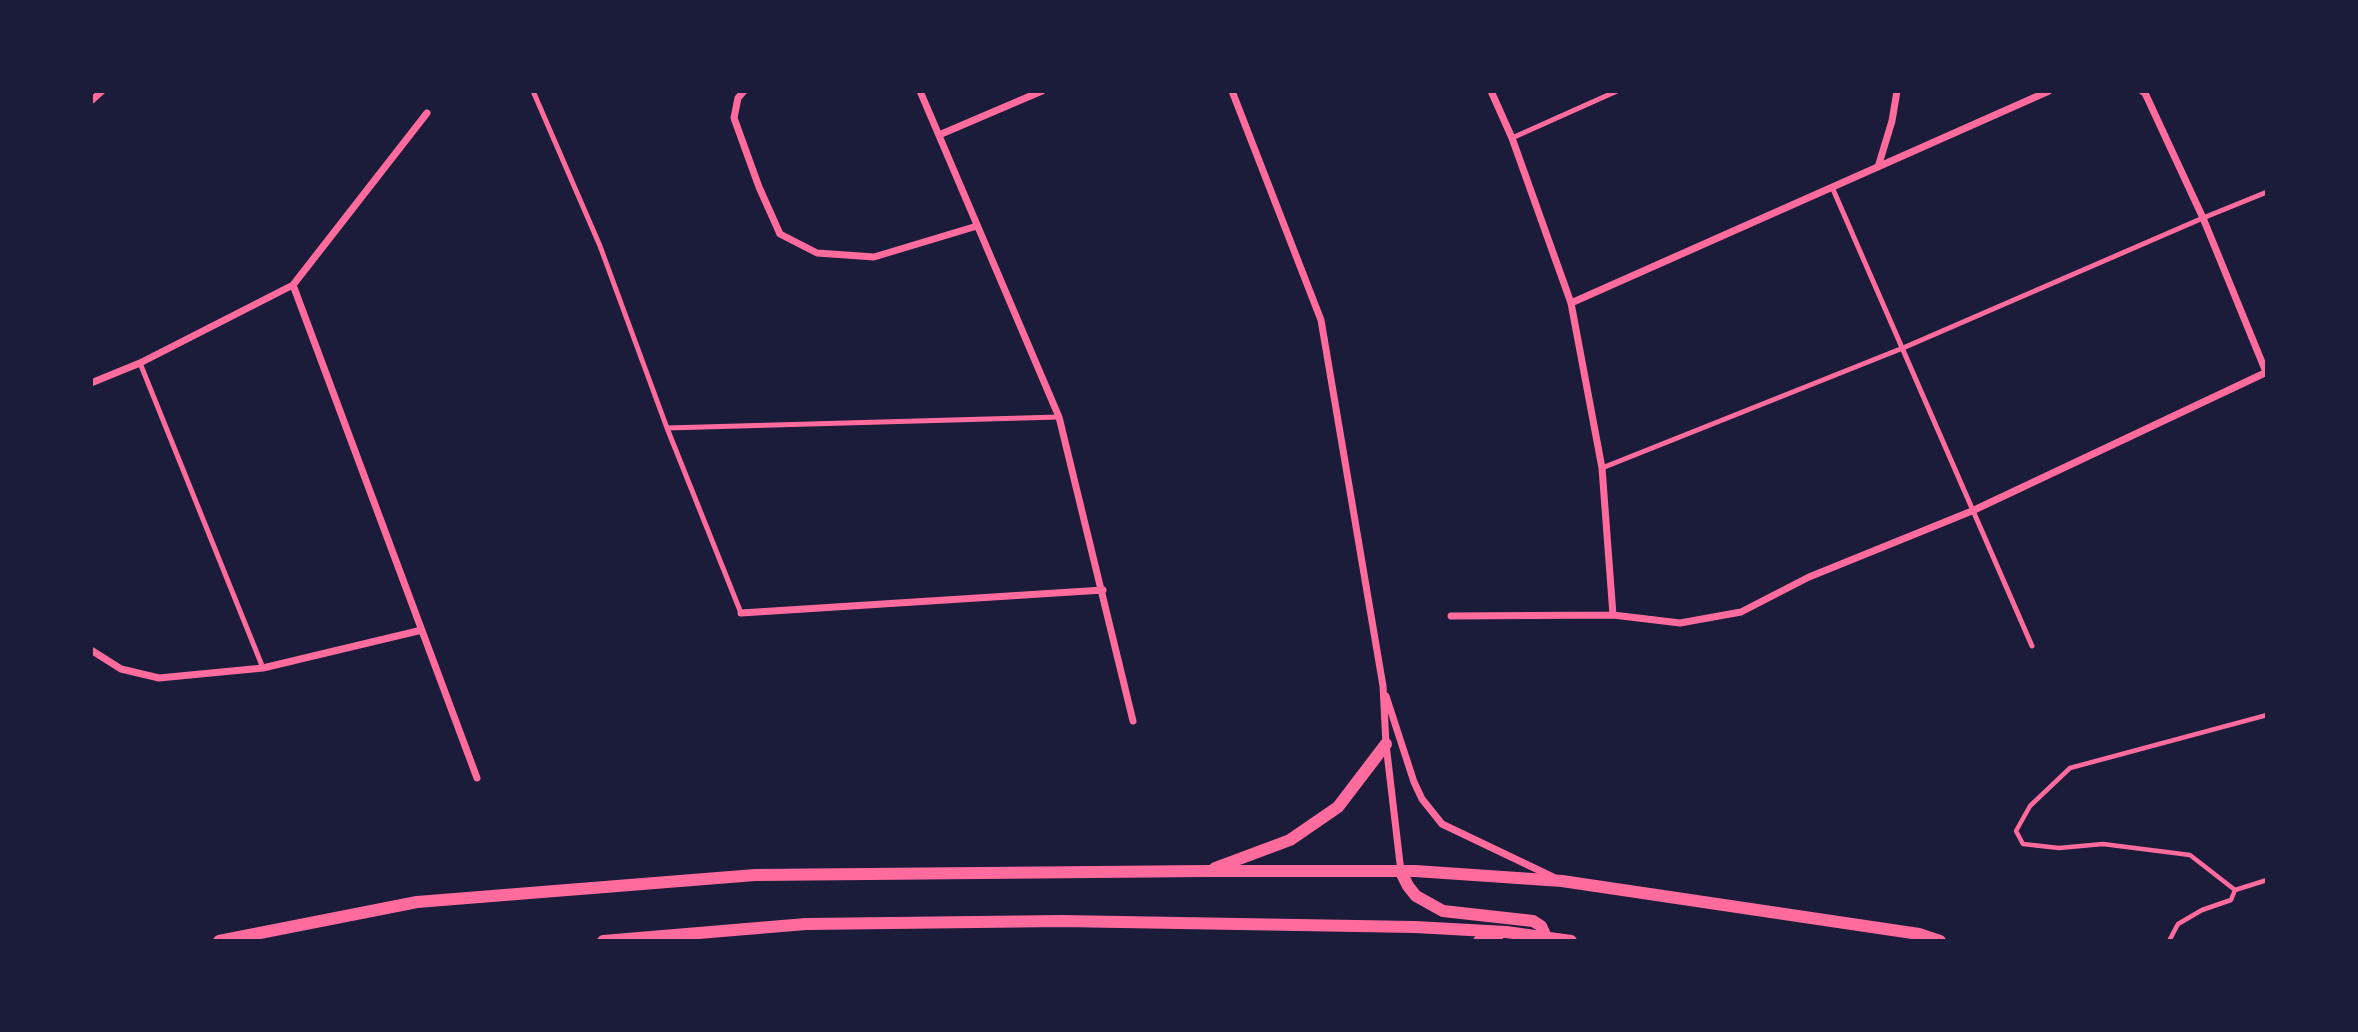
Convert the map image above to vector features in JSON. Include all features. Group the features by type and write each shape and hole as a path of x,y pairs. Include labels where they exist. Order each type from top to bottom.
{"street":[{"path":"91,101 102,91"},
{"path":"744,91 738,98 734,118 759,187 780,234 817,253 874,257 977,226"},
{"path":"920,91 1059,416 1133,721"},
{"path":"939,135 1042,91"},
{"path":"1232,91 1321,320 1383,685 1401,872 1416,896 1443,911 1533,921 1541,926 1545,937"},
{"path":"1491,91 1512,138 1571,303 1602,468 1613,615"},
{"path":"1878,167 1892,121 1897,91"},
{"path":"1571,303 2049,91"},
{"path":"1451,616 1613,615 1680,622 1741,612 1809,577 1972,511 2266,372 2203,218 2142,91"},
{"path":"91,383 141,363 293,285 427,113"},
{"path":"293,285 477,778"},
{"path":"741,613 1103,590"},
{"path":"91,650 121,669 159,678 263,668 422,630"},
{"path":"1383,685 1414,782 1422,799 1442,824 1562,881"},
{"path":"1208,871 1290,840 1338,807 1387,744"},
{"path":"219,941 417,902 755,875 1208,871 1401,872 1562,881 1919,934 1940,941"},
{"path":"603,941 745,936 806,924 1062,921 1402,926 1506,932 1571,941"},
{"path":"1479,941 1506,932"}],"lane":[{"path":"533,91 600,246 667,428 741,613"},
{"path":"1512,138 1617,91"},
{"path":"1832,187 2032,646"},
{"path":"1602,468 1903,348 2267,192"},
{"path":"141,363 263,668"},
{"path":"667,428 1059,416"}],"path":[{"path":"2235,890 2190,855 2103,844 2059,848 2023,844 2016,831 2030,806 2070,768 2267,715"},
{"path":"2235,890 2267,880"},
{"path":"2169,941 2178,924 2202,910 2231,900 2235,890"}]}
